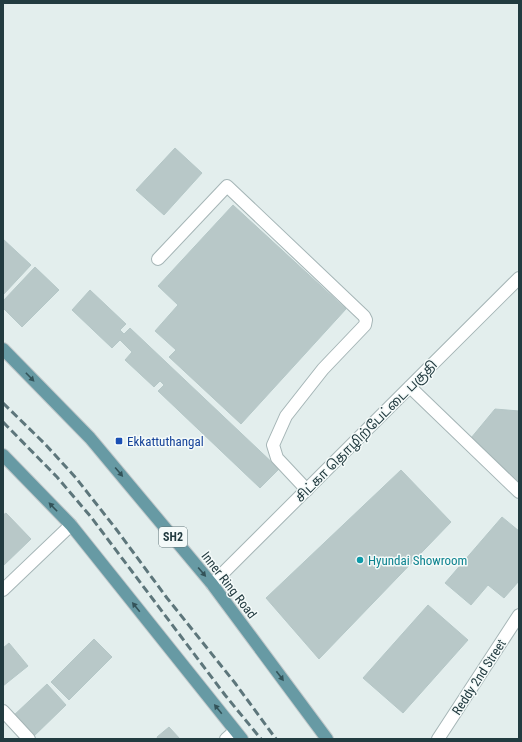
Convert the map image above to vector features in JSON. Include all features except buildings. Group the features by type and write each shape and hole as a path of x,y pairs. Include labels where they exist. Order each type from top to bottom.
{"main road":[{"name":"Inner Ring Road","path":"3,349 90,438 212,584 327,739"},
{"path":"3,455 71,525 235,736"}],"street":[{"path":"158,259 228,186 364,316 366,320 365,326 324,369 286,416 273,445 277,458 307,490"},
{"name":"சிட்கா தொழிற்பேட்டை பகுதி","path":"212,584 519,278"},
{"path":"410,387 519,492"},
{"path":"3,590 71,525"},
{"name":"Reddy 2nd Street","path":"438,739 519,615"},
{"path":"3,711 29,739"}],"railway":[{"path":"3,403 45,444 76,478 167,598 235,683 276,739"},
{"path":"3,422 57,477 91,517 225,695 261,739"}],"place":[{"name":"Ekkattuthangal","path":"119,441"},
{"name":"Hyundai Showroom","path":"360,560"}]}
